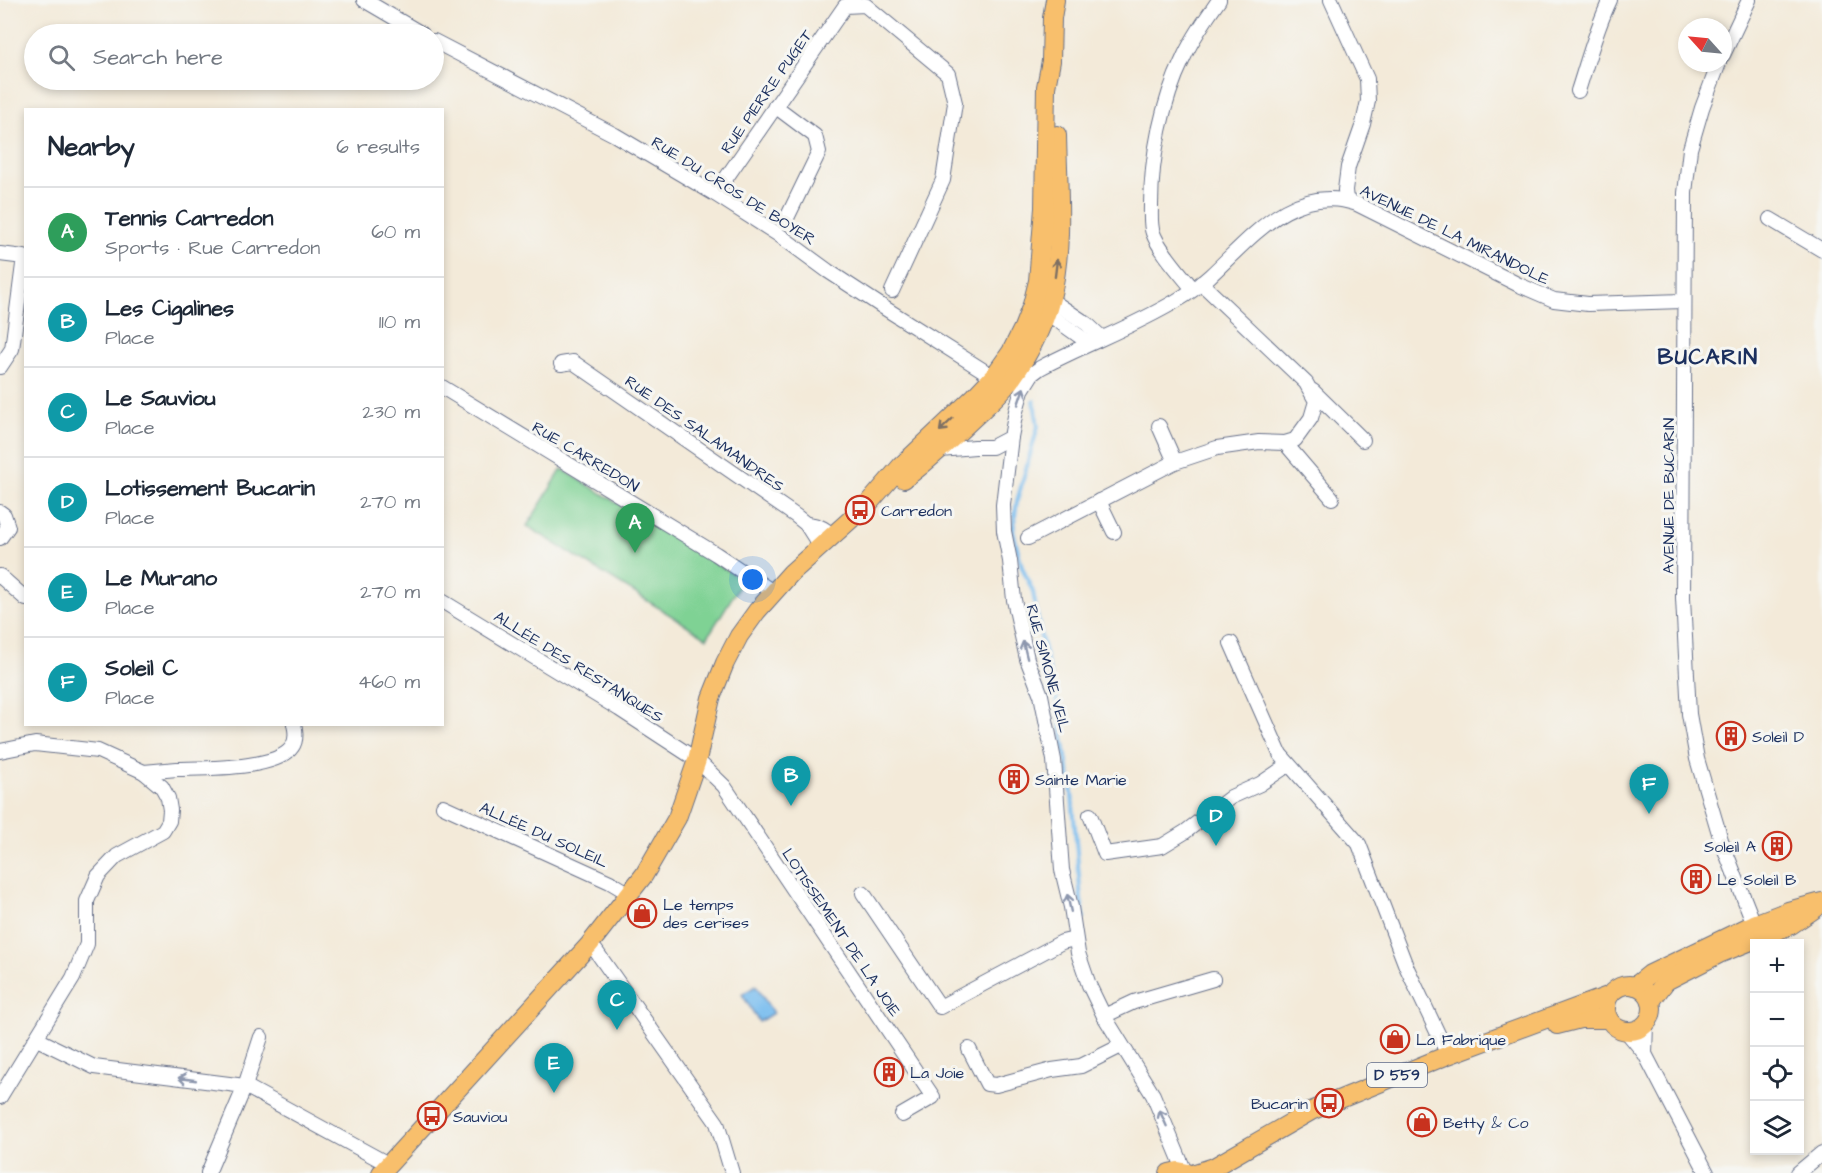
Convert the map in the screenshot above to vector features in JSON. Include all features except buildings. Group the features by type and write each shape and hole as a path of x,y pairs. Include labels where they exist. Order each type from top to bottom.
{"main road":[{"path":"381,1170 589,945 630,894 661,848 677,818 697,760 711,698 725,663 739,636 773,592 869,503 940,450 986,406 1000,381 1023,328 1038,281 1044,208 1046,87 1051,61 1052,18 1055,0"},
{"path":"869,503 901,466 969,403 1000,381 1031,348 1046,306 1059,240 1056,87 1051,61"},
{"path":"1635,986 1647,995 1652,1009 1646,1023 1634,1031 1626,1032 1608,1019 1606,1012 1608,996 1620,987 1635,986 1650,974 1754,924 1788,911 1822,903"},
{"path":"1651,1002 1666,981 1719,954 1791,925 1822,903"},
{"name":"D 559","path":"1184,1173 1214,1167 1311,1111 1448,1055 1608,996"},
{"name":"D 559","path":"1229,1173 1274,1139 1335,1108 1418,1074 1522,1035 1581,1019 1608,1019"}],"street":[{"path":"364,0 405,24"},
{"path":"1219,0 1183,58 1173,81 1151,180 1153,232 1173,264 1306,383 1363,440"},
{"path":"1331,0 1367,79 1368,102 1348,167 1346,200"},
{"path":"1578,91 1599,22 1610,0"},
{"path":"1732,36 1749,0"},
{"name":"RUE PIERRE PUGET","path":"715,194 844,6 865,5 948,74 955,103 943,180 892,291"},
{"name":"RUE DU CROS DE BOYER","path":"444,46 615,135 715,194 779,235 828,271 1000,381"},
{"name":"AVENUE DE BUCARIN","path":"1716,72 1690,149 1685,193 1683,598 1689,714 1697,759 1721,840 1754,924"},
{"path":"775,106 815,136 819,152 786,220"},
{"name":"AVENUE DE LA MIRANDOLE","path":"1095,340 1162,308 1197,286 1271,219 1286,210 1317,200 1335,198 1357,204 1519,285 1554,300 1588,304 1683,301"},
{"path":"1770,219 1822,250"},
{"path":"0,254 24,257"},
{"path":"0,367 12,349 24,264"},
{"path":"1038,281 1046,306 1095,340"},
{"path":"1023,328 1046,306"},
{"name":"RUE SIMONE VEIL","path":"1095,340 1040,368 1032,374 1022,390 1011,437 1003,505 1004,531 1014,600 1027,659 1041,695 1054,760 1062,870 1071,907 1078,953 1089,985 1104,1016 1153,1095 1184,1173"},
{"name":"RUE DES SALAMANDRES","path":"561,364 573,362 664,423 806,524 817,525 826,530 826,541"},
{"path":"1028,538 1175,462 1218,448 1259,442 1285,443 1295,440 1311,418 1316,401 1306,383"},
{"name":"RUE CARREDON","path":"444,388 716,554 773,592"},
{"path":"1158,426 1175,462"},
{"path":"940,450 992,447 1011,437"},
{"path":"1285,443 1332,498"},
{"path":"1099,501 1114,531"},
{"path":"0,512 3,515 4,533"},
{"path":"0,576 24,597"},
{"name":"ALLÉE DES RESTANQUES","path":"444,602 697,760"},
{"path":"1231,643 1288,765 1359,844 1406,966 1448,1055"},
{"path":"144,772 218,769 254,764 279,756 292,748 296,734 294,726"},
{"path":"0,751 35,744 98,751 144,772 162,787 168,798 169,821 163,831 117,856 98,876 87,901 87,944 73,978 0,1097"},
{"name":"LOTISSEMENT DE LA JOIE","path":"697,760 724,786 933,1097 902,1115"},
{"path":"1090,815 1105,854 1162,846 1185,832 1231,797 1260,784 1288,765"},
{"name":"ALLÉE DU SOLEIL","path":"443,806 610,882 630,894"},
{"path":"863,893 940,1007 1062,942 1075,939"},
{"path":"589,945 596,951 717,1123 732,1173"},
{"path":"1104,1016 1134,1002 1213,979"},
{"path":"1645,1054 1646,1023"},
{"path":"1626,1032 1645,1054 1707,1173"},
{"path":"208,1173 245,1086 261,1037"},
{"path":"37,1039 94,1066 245,1086 381,1170"},
{"path":"969,1049 987,1084 996,1085 1052,1070 1081,1066 1121,1046"},
{"path":"1798,1173 1822,1153"}],"green space":[{"path":"562,469 743,580 707,638 527,526"}],"water":[{"path":"756,986 773,1013 759,1022 742,994"}],"waterway":[{"path":"1034,401 1038,426 1017,501 1013,531 1022,567 1033,592 1041,637 1057,701 1072,794 1084,917"}],"place":[{"name":"Carredon","path":"860,510"},
{"name":"Tennis Carredon","path":"635,553"},
{"name":"Soleil D","path":"1731,736"},
{"name":"Sainte Marie","path":"1014,779"},
{"name":"Les Cigalines","path":"791,806"},
{"name":"Soleil C","path":"1649,814"},
{"name":"Lotissement Bucarin","path":"1216,846"},
{"name":"Soleil A","path":"1777,846"},
{"name":"Le Soleil B","path":"1696,879"},
{"name":"Le temps des cerises","path":"642,913"},
{"name":"Le Sauviou","path":"617,1030"},
{"name":"La Fabrique","path":"1395,1039"},
{"name":"La Joie","path":"889,1072"},
{"name":"Le Murano","path":"554,1093"},
{"name":"Bucarin","path":"1329,1103"},
{"name":"Sauviou","path":"432,1116"},
{"name":"Betty & Co","path":"1422,1122"}],"district":[{"name":"BUCARIN","path":"1708,356"}]}
